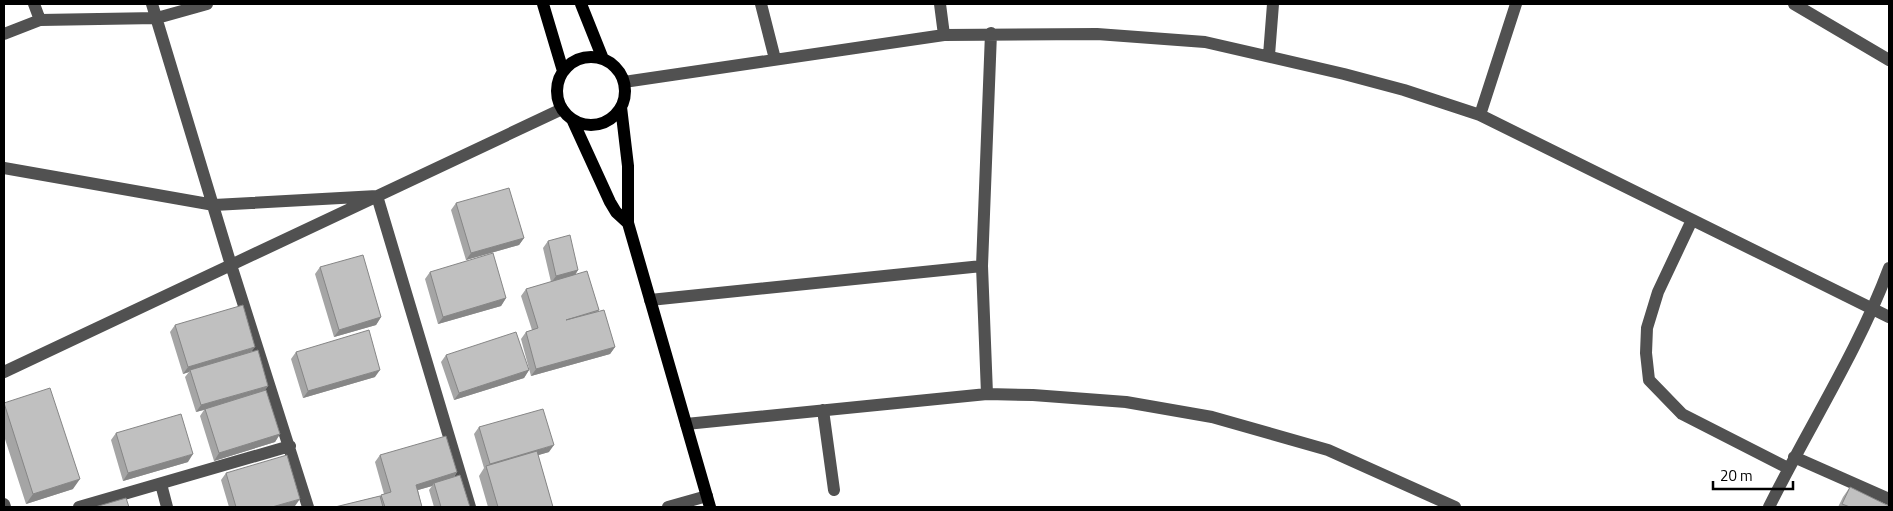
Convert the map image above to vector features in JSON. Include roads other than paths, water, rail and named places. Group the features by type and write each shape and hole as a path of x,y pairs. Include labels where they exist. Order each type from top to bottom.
{"main road":[{"path":"543,4 563,70"},
{"path":"581,4 603,58"},
{"path":"588,57 603,58 620,72 624,82 625,95 621,107 612,118 599,124 585,125 572,119 562,109 557,96 557,83 563,70 574,61 588,57"},
{"path":"621,107 628,166 628,223 708,502"},
{"path":"572,119 610,202 616,212 628,223"}],"street":[{"path":"34,4 40,20"},
{"path":"152,4 231,265 308,507"},
{"path":"4,34 40,20 157,18 207,4"},
{"path":"761,4 775,59"},
{"path":"940,4 944,34"},
{"path":"1269,55 1273,4"},
{"path":"1480,115 1516,4"},
{"path":"1794,4 1889,60"},
{"path":"987,394 982,266 991,33"},
{"path":"624,82 944,34 1097,34 1205,42 1269,55 1404,90 1480,115 1889,316"},
{"path":"4,372 562,109"},
{"path":"4,168 214,205 377,196"},
{"path":"377,196 470,507"},
{"path":"1692,220 1658,292 1647,328 1646,353 1649,380 1682,414 1791,462 1889,499"},
{"path":"650,300 982,266"},
{"path":"1769,507 1791,462 1874,310 1889,268"},
{"path":"686,424 987,394 1033,395 1126,402 1212,417 1328,450 1455,507"},
{"path":"823,410 834,490"},
{"path":"79,507 290,446"},
{"path":"161,484 168,507"},
{"path":"668,507 708,502"}]}
